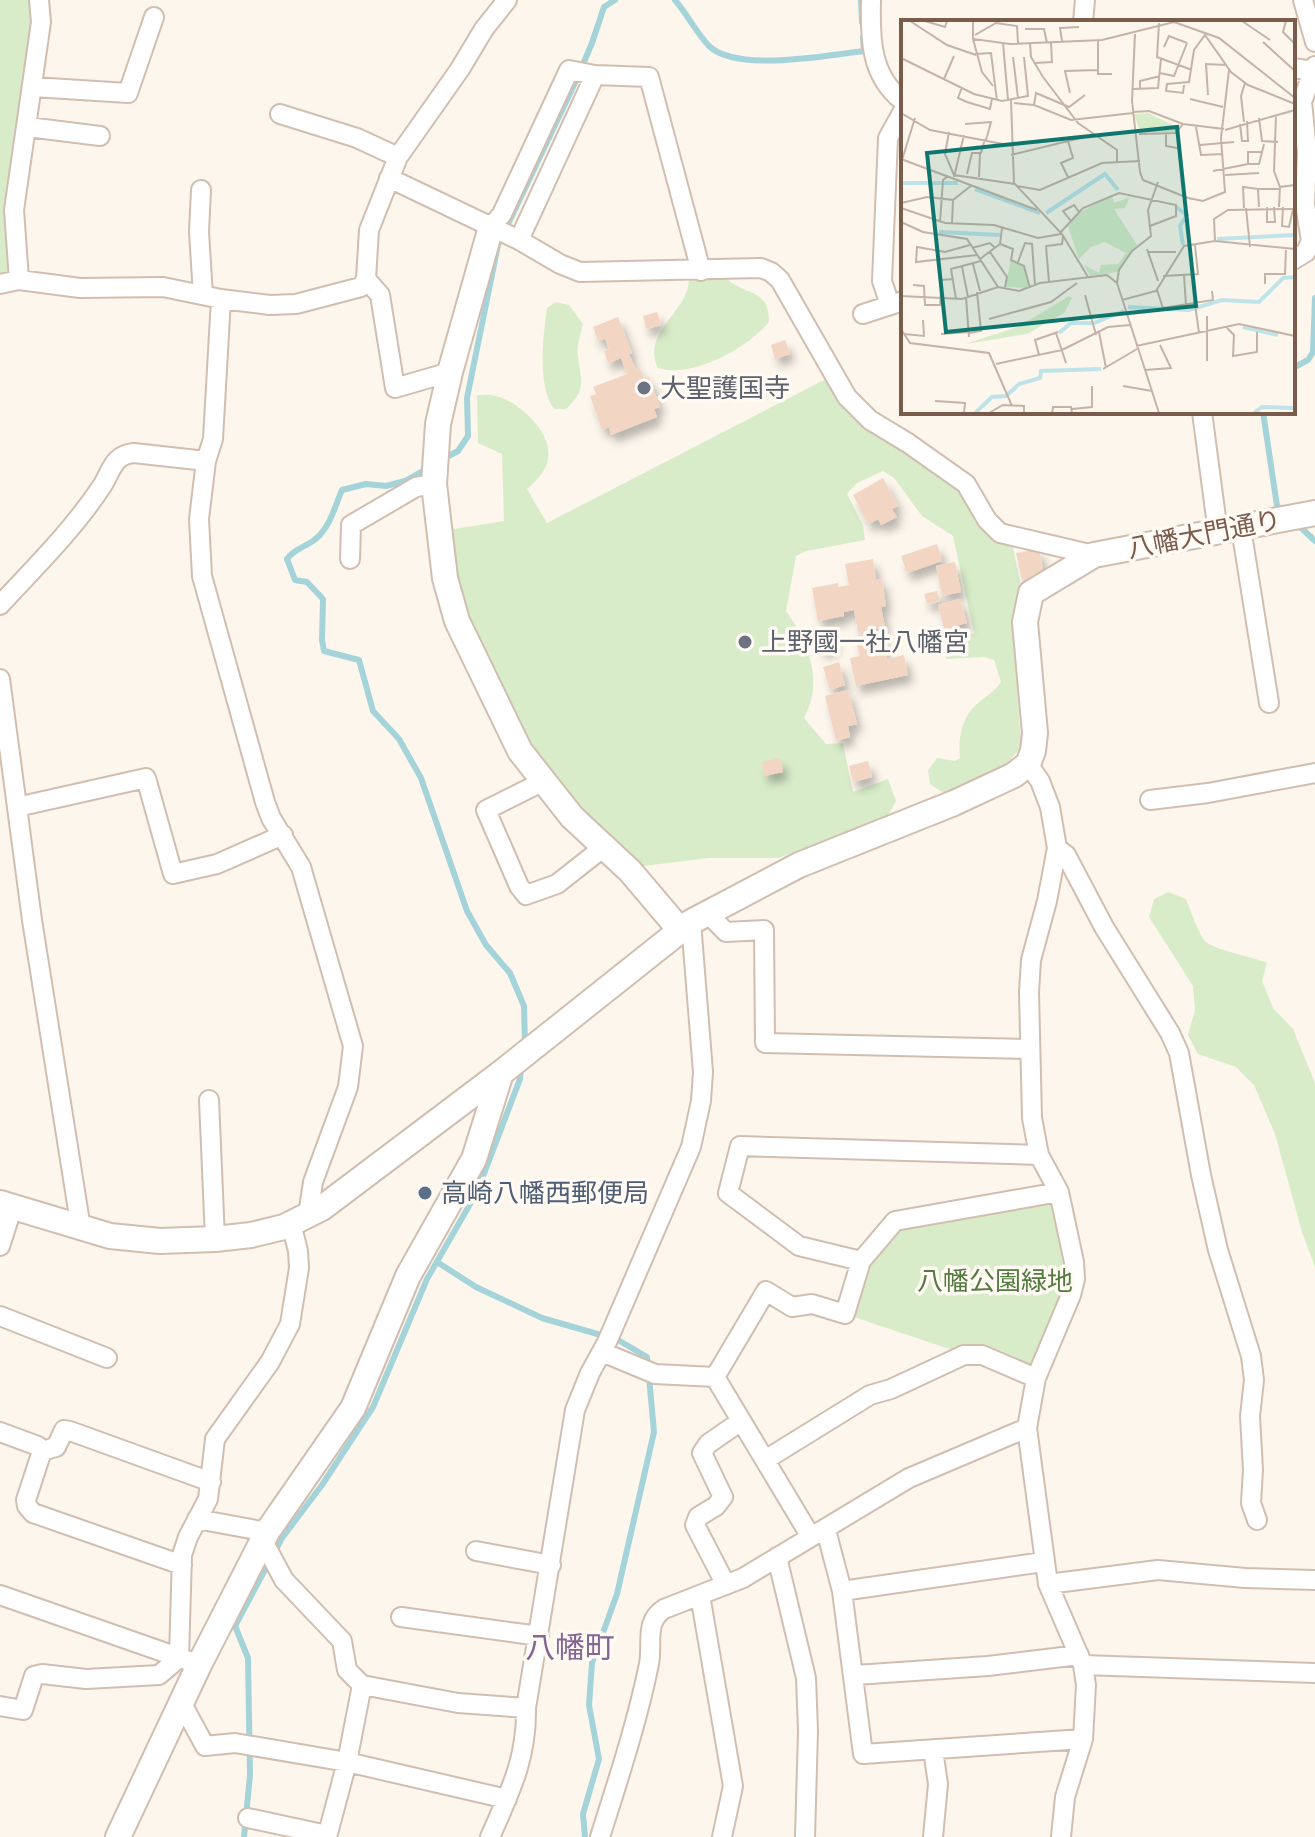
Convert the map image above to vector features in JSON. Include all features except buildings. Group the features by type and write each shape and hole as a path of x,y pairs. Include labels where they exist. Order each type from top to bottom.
{"street":[{"path":"19,280 14,210 41,22 39,0"},
{"path":"0,284 19,280 80,288 163,287 270,305 296,304 361,287 366,279 369,230 398,157 507,0"},
{"path":"871,0 870,39 874,59 887,85 901,99"},
{"path":"1083,20 1085,0"},
{"path":"1307,5 1315,42"},
{"path":"33,87 128,93 154,17"},
{"path":"1295,259 1306,252 1311,241 1300,151 1302,102 1314,69"},
{"path":"701,271 649,77 595,75 569,70 502,214 491,227 438,424 434,484 445,578 457,621 514,739 542,782 572,817 630,871 693,922 726,932 764,930 765,1043 1030,1049"},
{"path":"519,240 595,75"},
{"path":"280,114 357,138 398,157"},
{"path":"863,314 896,303 882,281 888,138 901,115"},
{"path":"28,127 100,136"},
{"path":"389,178 580,272 761,268 771,272 780,280 847,397 870,420 966,484 987,520 1000,533 1094,555"},
{"path":"118,1837 181,1702 189,1661 182,1565 184,1546 208,1499 215,1439 270,1362 290,1324 299,1268 300,1219 348,1087 353,1046 301,867 271,818 265,802 202,576 199,519 206,461 213,439 212,297 199,232 201,190"},
{"path":"883,265 901,260"},
{"path":"366,279 380,295 395,388 450,372"},
{"path":"1202,414 1269,703"},
{"path":"0,605 77,521 104,483 116,459 123,454 206,461"},
{"path":"350,559 351,525 416,487 434,484"},
{"name":"八幡大門通り","path":"1094,555 1315,513"},
{"path":"0,1246 6,1204 110,1236 160,1241 251,1235 300,1219 322,1208 501,1073 693,922 799,865 954,803 1014,775 1028,764 1035,733 1026,606 1031,593 1094,555"},
{"path":"0,679 32,920 81,1229"},
{"path":"1028,764 1040,781 1050,807 1057,848 1031,960 1032,1118 1039,1155 1059,1192 1072,1246 1075,1279 1036,1378 1027,1428 1043,1562 1048,1584 1081,1660 1086,1696 1083,1739 1065,1797 1061,1837"},
{"path":"1150,800 1208,793 1315,773"},
{"path":"17,807 146,778 173,874 217,864 283,835"},
{"path":"542,782 486,810 519,886 526,895 557,884 604,847"},
{"path":"1057,848 1066,855 1104,927 1126,959 1179,1053 1218,1250 1251,1356 1254,1380 1250,1416 1251,1503 1257,1520"},
{"path":"490,1837 521,1763 527,1735 526,1708 575,1410 691,1147 701,1101 702,1052 693,922"},
{"path":"0,1706 23,1710 34,1676 42,1674 86,1679 159,1675 189,1661 265,1536 353,1408 408,1276 474,1159 501,1073"},
{"path":"209,1100 215,1239"},
{"path":"861,1261 799,1246 728,1193 740,1146 1039,1155"},
{"path":"715,1377 766,1291 792,1307 812,1304 845,1314 861,1261 895,1221 1059,1192"},
{"path":"0,1316 107,1358"},
{"path":"602,1352 655,1374 715,1377"},
{"path":"765,1460 870,1395 891,1389 964,1355 982,1355 1036,1378"},
{"path":"715,1377 765,1460 819,1533 842,1591 863,1754 1083,1739"},
{"path":"726,1585 697,1532 696,1521 723,1497 704,1460 704,1448 741,1421"},
{"path":"600,1837 634,1730 649,1661 650,1625 654,1615 743,1578 909,1478 1027,1428"},
{"path":"42,1451 56,1447 64,1430 70,1431 211,1482"},
{"path":"0,1432 38,1446 42,1451"},
{"path":"42,1451 26,1500 33,1513 182,1565"},
{"path":"197,1519 265,1536"},
{"path":"265,1536 284,1580 342,1641 347,1670 362,1685 458,1703 526,1708"},
{"path":"476,1551 551,1565"},
{"path":"777,1557 806,1678 805,1837"},
{"path":"842,1591 1043,1562"},
{"path":"1048,1584 1158,1570 1245,1578 1315,1580"},
{"path":"0,1595 189,1661"},
{"path":"700,1595 733,1786 722,1837"},
{"path":"401,1617 539,1636"},
{"path":"855,1675 1081,1660 1315,1673"},
{"path":"248,1818 327,1836 347,1762 362,1685"},
{"path":"181,1702 205,1746 235,1743 347,1762 507,1799"},
{"path":"933,1750 938,1784 933,1837"}],"green space":[{"path":"0,0 35,0 11,275 0,278"},
{"path":"725,277 765,303 769,322 748,342 718,359 687,369 658,368 655,344 682,302 689,279"},
{"path":"556,302 569,305 583,324 578,348 580,390 566,409 554,409 543,374 547,308"},
{"name":"上野國一社八幡宮","path":"826,379 849,415 905,449 953,485 997,537 1013,547 1021,588 1013,621 1021,747 1007,764 951,794 930,784 928,770 937,758 955,761 960,758 960,736 967,716 1001,682 994,660 984,657 947,659 940,641 974,633 953,536 922,516 894,478 883,471 857,483 847,494 863,525 865,540 806,551 796,556 786,611 801,636 811,663 813,691 804,718 826,744 843,743 853,792 888,779 896,801 887,818 778,858 709,858 635,867 577,809 528,746 465,618 453,573 448,530 504,521 502,454 478,443 477,395 505,399 524,412 540,429 548,449 548,459 543,472 527,489 547,523"},
{"path":"1168,892 1186,899 1205,941 1267,963 1262,981 1273,1008 1293,1029 1315,1083 1315,1267 1275,1134 1254,1085 1236,1067 1198,1054 1188,1035 1195,1010 1193,986 1149,917 1154,899"},
{"name":"八幡公園緑地","path":"1059,1192 1074,1262 1036,1378 845,1314 861,1261 895,1221"}],"waterway":[{"path":"441,460 458,451 468,436 467,398 498,245 575,83 604,7 615,0"},
{"path":"675,0 709,46 740,59 783,60 864,51 863,37"},
{"path":"861,0 862,22"},
{"path":"1295,367 1308,360 1313,352 1315,298"},
{"path":"1263,414 1277,506 1283,511"},
{"path":"428,468 405,481 386,486 366,484 342,490 324,530 287,559 295,580 307,582 323,599 324,651 359,660 373,711 399,739 421,778 467,911 486,945 510,973 524,1006 525,1045"},
{"path":"1297,524 1315,541"},
{"path":"244,1837 250,1775 248,1658 235,1626 282,1538 322,1485 373,1407 427,1279 477,1192 520,1079 521,1068"},
{"path":"437,1262 476,1287 542,1318 618,1340 647,1357 648,1366"},
{"path":"585,1837 583,1814 599,1759 589,1705 592,1663 617,1594 654,1432 649,1377"}],"place":[{"name":"大聖護国寺","path":"644,388"},
{"name":"上野國一社八幡宮","path":"745,642"},
{"name":"高崎八幡西郵便局","path":"425,1193"}],"district":[{"name":"八幡町","path":"570,1648"}]}
